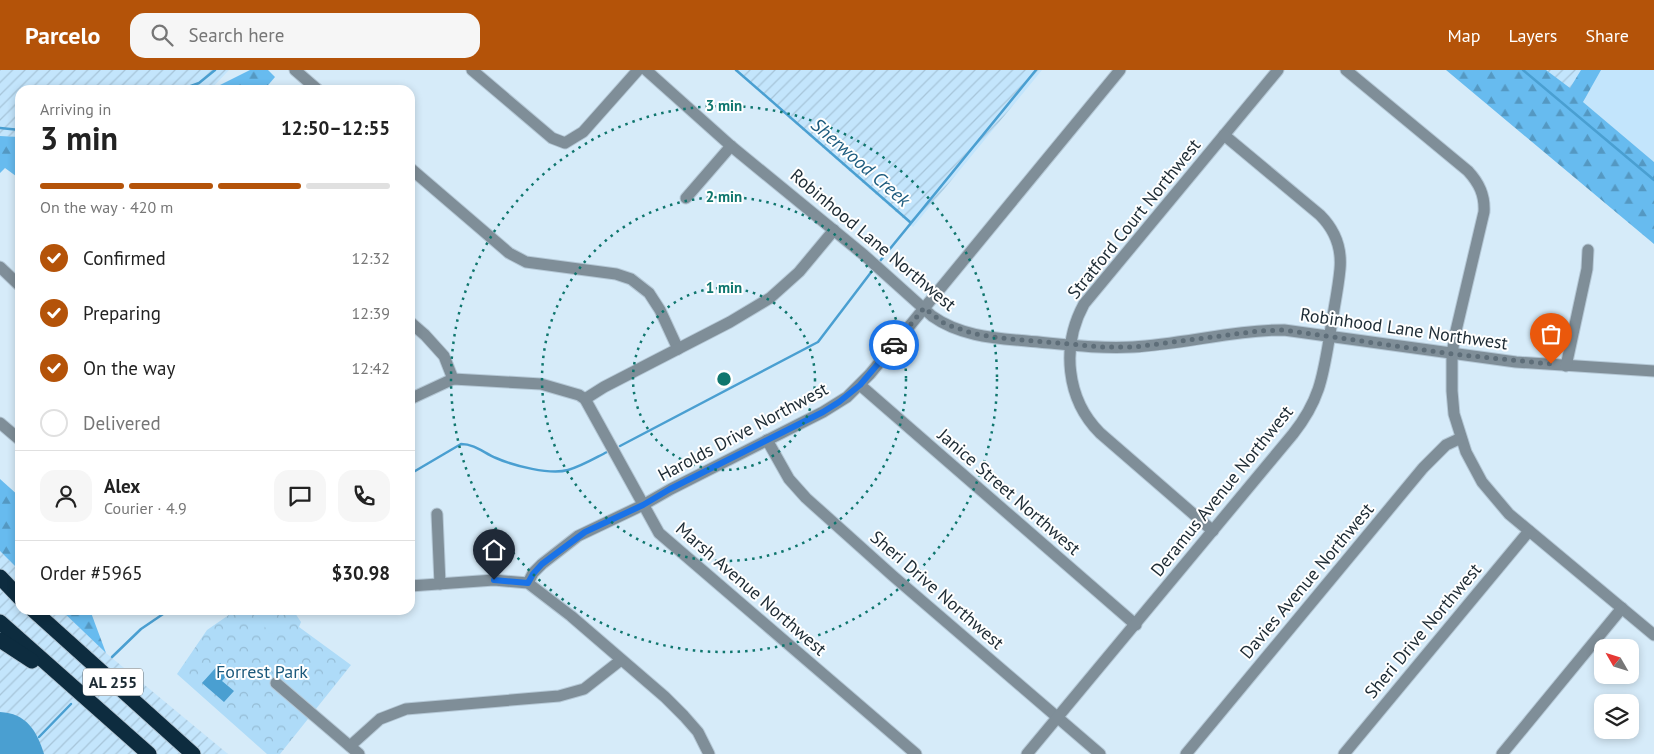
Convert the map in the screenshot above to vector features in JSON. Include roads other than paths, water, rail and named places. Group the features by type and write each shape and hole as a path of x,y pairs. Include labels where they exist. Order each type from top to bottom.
{"highway":[{"path":"0,579 15,594"},
{"name":"AL 255","path":"39,615 193,754"},
{"name":"AL 255","path":"0,622 148,754"},
{"path":"0,640 70,685"}],"street":[{"path":"295,70 312,85"},
{"path":"472,70 552,138 566,143 583,132 638,70"},
{"name":"Robinhood Lane Northwest","path":"646,70 731,146 834,230 924,308 945,324 966,332 1000,338 1103,347 1134,347 1272,330 1296,331 1452,354 1566,366 1654,372"},
{"name":"Harolds Drive Northwest","path":"528,583 542,564 578,536 643,505 670,489 823,412 847,397 860,385 1120,70"},
{"name":"Stratford Court Northwest","path":"1213,531 1100,433 1087,419 1072,386 1070,368 1071,344 1076,320 1084,304 1278,70"},
{"path":"1346,70 1462,166 1476,180 1484,196 1484,212 1452,354 1453,406 1469,460 1482,482 1503,508 1654,635"},
{"name":"Deramus Avenue Northwest","path":"1027,754 1136,625 1308,414 1320,388 1341,261 1339,246 1334,233 1320,215 1224,135"},
{"path":"686,198 731,146"},
{"path":"415,172 509,253 526,262 616,274 631,279 649,293 660,310 678,349"},
{"path":"415,398 453,379 541,384 578,395 585,399 604,386 730,322 770,298 799,272 834,230"},
{"path":"1566,366 1587,269 1588,250"},
{"path":"0,267 15,281"},
{"path":"415,326 444,356 453,379"},
{"name":"Janice Street Northwest","path":"860,385 1136,625"},
{"name":"Marsh Avenue Northwest","path":"585,399 658,533 916,754"},
{"path":"0,423 15,436"},
{"name":"Davies Avenue Northwest","path":"1186,754 1423,468 1446,445 1461,438"},
{"name":"Sheri Drive Northwest","path":"767,440 784,472 806,498 893,576 1100,754"},
{"path":"437,514 440,584"},
{"name":"Sheri Drive Northwest","path":"1344,754 1529,531"},
{"path":"415,586 494,580 528,583 571,616 665,697 698,732 709,754"},
{"path":"1502,754 1622,608"},
{"path":"276,683 354,750 380,719 406,709 559,696 584,689 621,660"}],"waterway":[{"name":"Sherwood Creek","path":"194,85 215,70"},
{"name":"Sherwood Creek","path":"736,70 910,222"},
{"name":"Sherwood Creek","path":"880,261 1036,70"},
{"name":"Sherwood Creek","path":"1523,70 1654,180"},
{"name":"Sherwood Creek","path":"0,128 15,130"},
{"path":"620,446 818,342 872,271"},
{"path":"415,471 461,444 475,447 512,464 552,471 568,470 607,452"},
{"path":"112,657 141,629 162,615"},
{"path":"39,737 71,704"}],"park label":[{"name":"Forrest Park","path":"262,672"}]}
